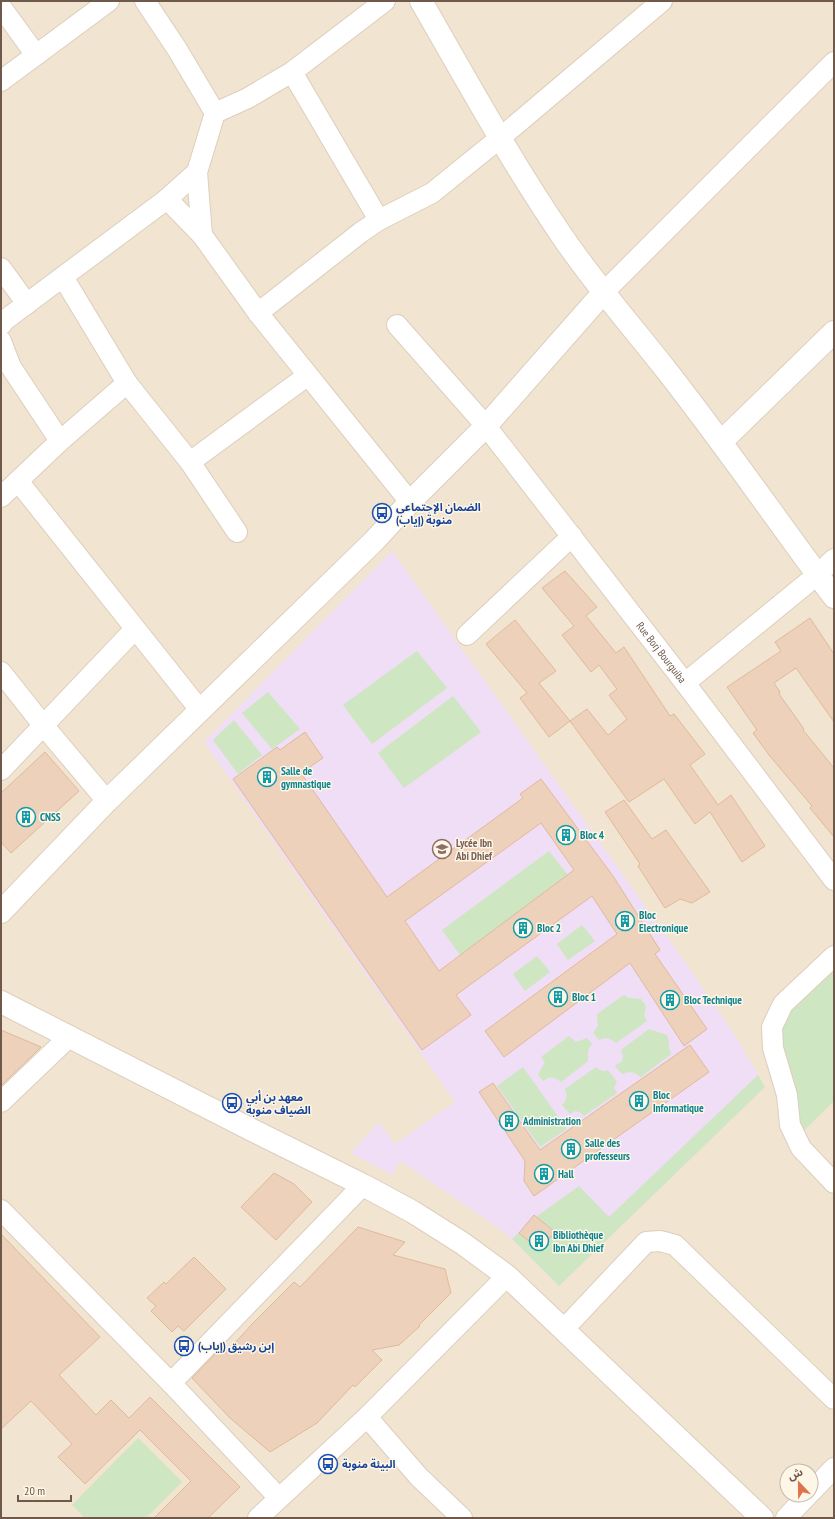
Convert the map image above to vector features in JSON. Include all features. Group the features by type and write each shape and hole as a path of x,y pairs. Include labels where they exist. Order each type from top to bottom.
{"street":[{"path":"1,81 109,1"},
{"path":"145,1 178,49 215,113 197,172 202,235"},
{"path":"215,113 248,98 292,72 386,1"},
{"path":"421,1 500,138 560,233 603,293 667,370 834,597"},
{"path":"258,313 360,233 379,220 432,193 500,138 662,1"},
{"path":"1,8 36,55"},
{"path":"1,912 107,801 374,541 410,502 486,426 603,293 834,62"},
{"path":"292,72 379,220"},
{"path":"1,325 5,320 167,199 197,172"},
{"path":"167,199 202,235 258,313 307,376 410,502"},
{"path":"1,268 27,304"},
{"path":"63,277 127,383 190,462 237,532"},
{"name":"Rue Borj Bourguiba","path":"397,325 486,426 685,683 834,880"},
{"path":"721,442 834,332"},
{"path":"1,341 11,367 60,441"},
{"path":"190,462 307,376"},
{"path":"1,497 60,441 127,383"},
{"path":"18,481 200,710"},
{"path":"467,635 572,536"},
{"path":"685,683 818,575 834,559"},
{"path":"1,770 135,629"},
{"path":"1,672 107,801"},
{"path":"834,956 783,1004 772,1028 772,1048 787,1095 790,1125 801,1148 834,1183"},
{"path":"1,1002 254,1132 363,1185 412,1212 462,1243 507,1276 762,1518"},
{"path":"1,1102 69,1037"},
{"path":"171,1383 363,1185"},
{"path":"1,1210 171,1383 279,1498"},
{"path":"564,1329 646,1242 660,1241 675,1244 834,1399"},
{"path":"258,1518 367,1417 507,1276"},
{"path":"367,1417 419,1477 462,1518"},
{"path":"819,1484 834,1468"},
{"path":"786,1518 800,1503"}],"shaded area":[{"path":"1,1 834,1 834,1518 1,1518"},
{"name":"Lycée Ibn Abi Dhief","path":"392,551 681,956 733,1032 765,1087 559,1286 503,1231 400,1161 392,1175 351,1153 379,1122 395,1144 455,1102 204,742"}],"green space":[{"path":"417,651 447,688 372,744 343,705"},
{"path":"268,692 300,729 272,749 242,713"},
{"path":"453,696 481,732 404,788 378,753"},
{"path":"234,720 262,755 238,774 213,740"},
{"path":"549,851 568,875 460,955 442,930"},
{"path":"582,925 595,941 568,960 557,944"},
{"path":"537,956 550,972 525,991 513,974"},
{"path":"834,969 834,1101 798,1136 780,1034 786,1015"},
{"path":"624,995 629,998 641,999 646,1006 644,1015 647,1021 616,1043 608,1038 599,1040 593,1033 598,1026 597,1014"},
{"path":"649,1029 667,1035 671,1054 641,1077 632,1072 622,1074 615,1066 622,1061 623,1056 621,1050"},
{"path":"569,1036 576,1042 587,1038 592,1044 588,1050 588,1061 561,1082 550,1077 543,1081 538,1075 545,1062 541,1057"},
{"path":"523,1067 567,1129 540,1147 497,1086"},
{"path":"596,1067 601,1071 608,1070 617,1082 614,1088 617,1093 584,1116 580,1112 575,1111 570,1114 562,1105 566,1098 565,1089"},
{"path":"758,1075 765,1087 559,1286 512,1239 536,1217 579,1186 609,1217"},
{"path":"138,1438 182,1482 146,1518 85,1518 72,1505"}],"building":[{"path":"565,571 597,607 586,616 616,653 624,647 670,716 674,714 705,754 690,765 718,805 731,795 765,846 742,862 710,812 695,824 664,779 629,802 570,721 587,709 608,735 627,719 609,695 617,689 599,665 591,672 562,635 574,626 542,588"},
{"path":"810,618 834,654 834,722 796,668 774,683 780,692 779,694 804,729 803,730 834,768 834,837 810,808 812,806 769,755 753,733 757,730 727,687 781,651 775,642"},
{"path":"515,620 556,671 539,683 570,721 549,737 520,698 527,693 486,644"},
{"path":"305,732 323,758 301,773 387,897 523,798 520,794 541,779 613,876 660,950 655,954 707,1029 684,1046 630,963 504,1057 485,1031 617,934 592,896 456,995 471,1015 422,1050 233,779 277,747 280,750","holes":["541,823 574,870 439,971 405,921"]},
{"name":"CNSS","path":"45,752 79,791 11,853 1,842 1,793"},
{"path":"624,800 652,839 666,830 710,892 692,903 680,899 665,908 638,866 640,864 605,812"},
{"path":"1,1030 41,1047 1,1086"},
{"path":"690,1045 709,1072 534,1196 524,1181 525,1161 479,1092 493,1083 540,1150"},
{"path":"274,1173 294,1184 312,1202 276,1240 241,1207"},
{"name":"Bibliothèque Ibn Abi Dhief","path":"534,1215 555,1232 540,1250 519,1233"},
{"path":"358,1227 405,1242 393,1255 445,1269 451,1293 419,1325 420,1326 399,1345 372,1350 382,1360 355,1387 353,1385 317,1423 270,1452 230,1418 192,1378 220,1349 225,1354 253,1323 294,1282 300,1287"},
{"path":"1,1234 100,1337 59,1375 96,1415 111,1400 129,1418 150,1397 240,1487 208,1518 154,1518 191,1481 140,1430 85,1484 58,1457 72,1444 31,1401 1,1429"},
{"path":"194,1257 226,1289 184,1331 178,1326 172,1332 151,1311 156,1306 147,1298 164,1282 166,1284"}],"place":[{"name":"الضمان الإجتماعي منوبة (إياب)","path":"382,513"},
{"name":"Salle de gymnastique","path":"267,777"},
{"name":"CNSS","path":"26,817"},
{"name":"Bloc 4","path":"566,835"},
{"name":"Lycée Ibn Abi Dhief","path":"442,849"},
{"name":"Bloc Electronique","path":"625,921"},
{"name":"Bloc 2","path":"523,928"},
{"name":"Bloc 1","path":"558,997"},
{"name":"Bloc Technique","path":"670,1000"},
{"name":"Bloc Informatique","path":"639,1101"},
{"name":"معهد بن أبي الضياف منوبة","path":"232,1103"},
{"name":"Administration","path":"509,1121"},
{"name":"Salle des professeurs","path":"571,1149"},
{"name":"Hall","path":"544,1174"},
{"name":"Bibliothèque Ibn Abi Dhief","path":"539,1241"},
{"name":"إبن رشيق (إياب)","path":"184,1346"},
{"name":"البيئة منوبة","path":"328,1464"}]}
